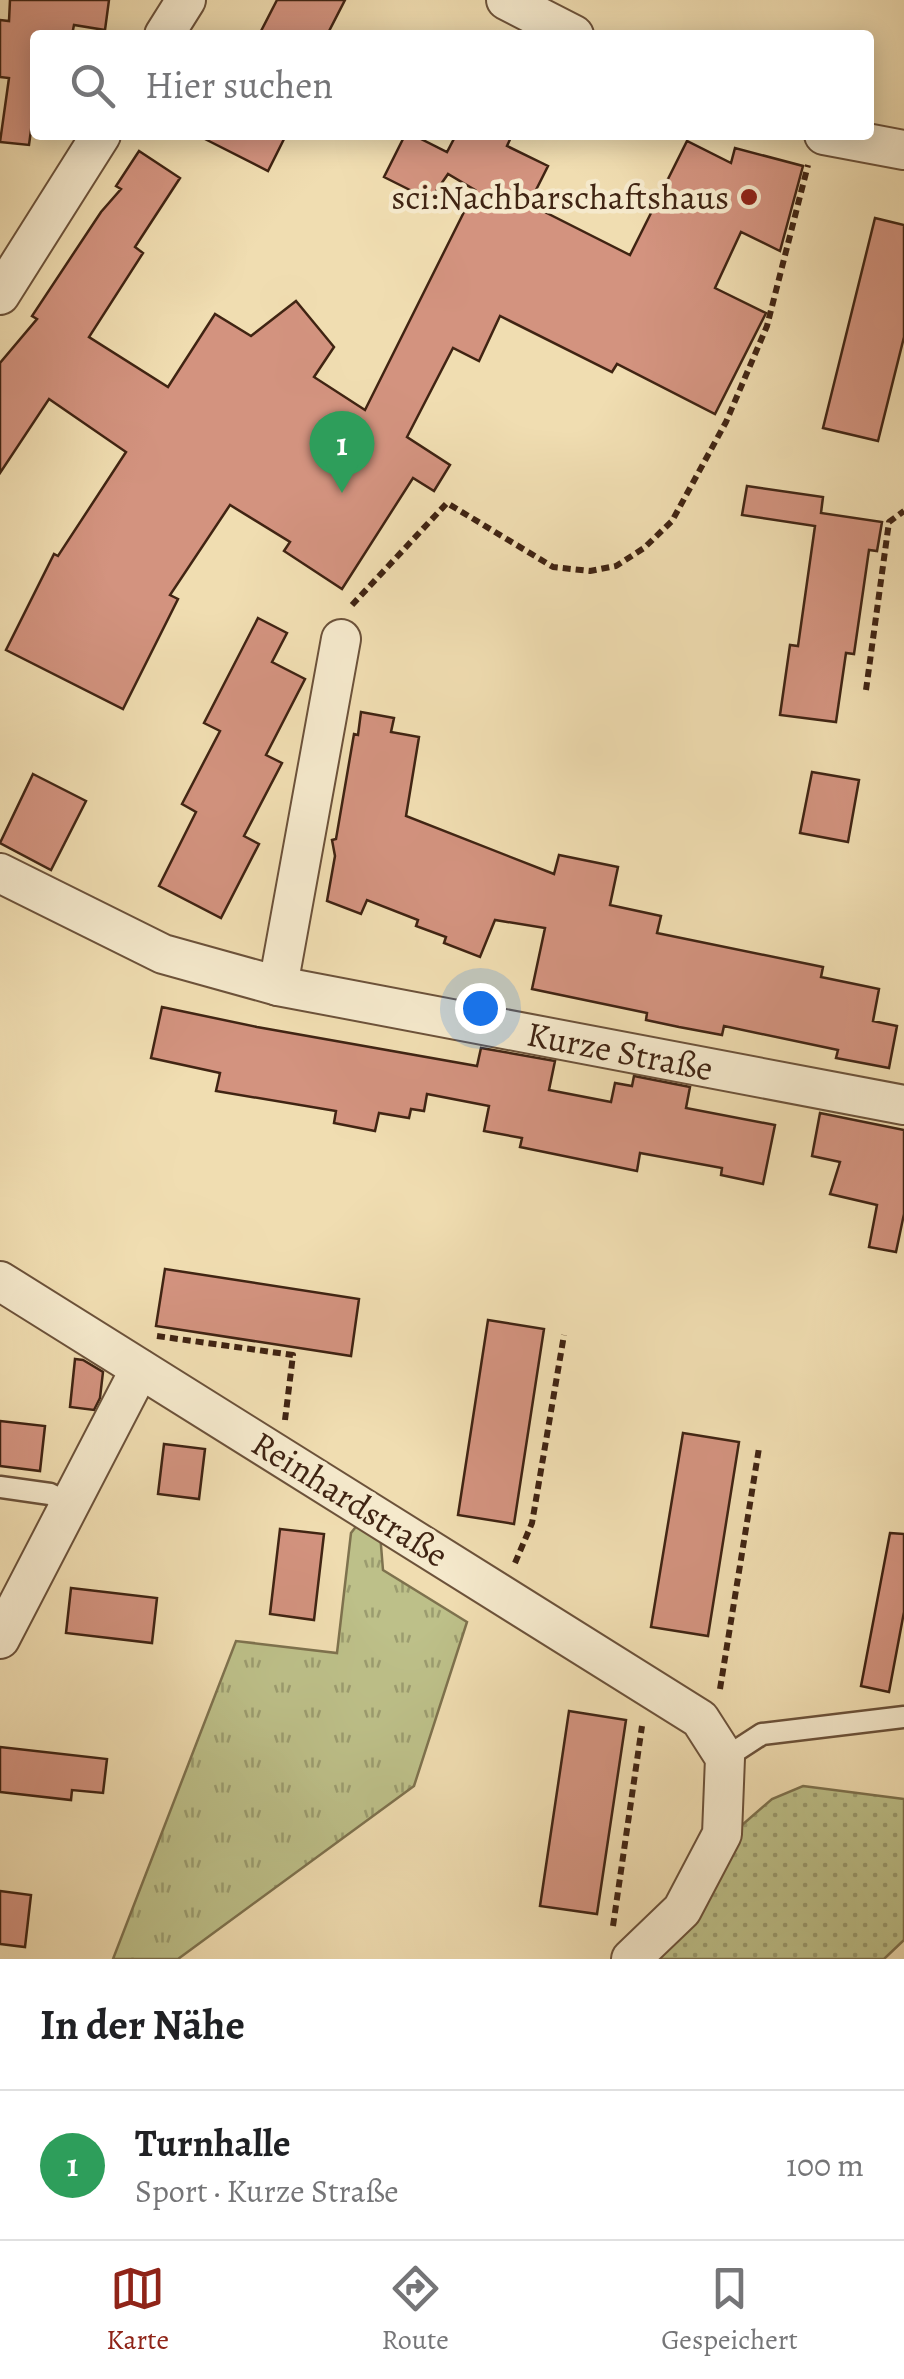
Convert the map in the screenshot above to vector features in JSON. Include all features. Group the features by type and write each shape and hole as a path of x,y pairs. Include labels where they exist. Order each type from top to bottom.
{"street":[{"path":"167,30 186,0"},
{"path":"506,0 564,30"},
{"path":"0,295 98,140"},
{"path":"818,144 904,150"},
{"path":"278,986 341,639"},
{"name":"Kurze Straße","path":"0,873 163,954 278,986 904,1105"},
{"name":"Reinhardstraße","path":"0,1281 148,1352 281,1456 700,1718"},
{"path":"0,1638 148,1352"},
{"path":"622,1943 682,1910 722,1834 725,1758 700,1718"}],"lane":[{"path":"0,1488 50,1494 70,1504"},
{"path":"725,1758 762,1734 904,1717"}],"path":[{"path":"341,639 348,610 447,503 553,568 590,572 616,566 644,548 672,520 726,422 766,326 818,144"},
{"path":"866,690 889,522 904,510"},
{"path":"521,1547 532,1522 564,1336"},
{"path":"148,1352 293,1355 281,1456"},
{"path":"700,1718 718,1697 759,1448"},
{"path":"622,1943 644,1717 659,1693"}],"green space":[{"path":"358,1524 380,1533 383,1570 467,1622 414,1786 178,1959 113,1959 236,1641 337,1653 351,1533"},
{"path":"803,1786 904,1799 904,1940 884,1959 650,1959 708,1895 742,1825 772,1799"}],"building":[{"path":"10,0 109,0 105,30 74,25 73,30 30,30 29,145 0,142 9,78 0,77 0,20 9,21"},
{"path":"277,0 345,0 330,30 262,30"},
{"path":"207,140 284,140 268,171"},
{"path":"402,140 423,140 447,152 453,140 510,140 507,146 548,166 529,204 630,255 687,141 731,163 735,148 803,166 780,251 741,232 715,288 766,313 715,414 617,364 612,372 500,316 479,361 453,348 407,437 450,465 434,491 413,478 342,589 284,551 290,542 230,505 170,595 178,599 123,709 6,650 54,554 58,556 126,452 49,399 0,473 0,363 37,319 32,316 101,212 121,189 116,186 139,151 180,178 135,247 143,253 89,337 168,387 215,314 251,336 296,301 334,347 314,377 365,410 475,190 448,174 430,200 384,177"},
{"path":"875,218 904,225 904,337 878,441 823,428"},
{"path":"747,486 823,497 821,513 882,522 877,551 869,550 854,654 846,653 836,722 780,715 790,645 798,646 815,526 742,515"},
{"path":"258,618 287,633 272,662 305,679 266,755 282,763 244,836 259,844 221,918 159,886 196,812 182,804 220,731 204,723"},
{"path":"361,712 394,718 391,732 419,737 406,816 554,874 559,855 618,867 610,905 661,916 657,933 823,967 821,977 879,989 873,1021 897,1026 889,1068 836,1058 838,1050 724,1026 722,1035 679,1027 646,1020 647,1013 532,989 545,928 495,920 480,957 444,943 446,937 416,926 418,920 367,900 361,914 327,901 335,856 332,840 336,839"},
{"path":"812,772 859,780 848,842 800,833"},
{"path":"33,774 86,801 51,870 0,843"},
{"path":"162,1007 477,1066 481,1048 555,1061 549,1090 611,1102 615,1083 632,1086 634,1076 690,1087 686,1108 775,1125 763,1184 721,1175 722,1168 640,1153 637,1171 520,1147 522,1138 484,1131 489,1106 427,1094 424,1111 411,1109 409,1118 379,1113 375,1131 334,1123 336,1111 216,1091 220,1073 151,1058"},
{"path":"820,1113 904,1130 904,1214 896,1252 869,1247 877,1205 830,1194 840,1162 812,1156"},
{"path":"165,1269 359,1299 351,1356 156,1326"},
{"path":"488,1320 544,1329 514,1524 458,1515"},
{"path":"75,1359 103,1372 100,1398 94,1410 70,1407"},
{"path":"0,1421 45,1426 40,1471 0,1466"},
{"path":"683,1433 739,1442 708,1636 651,1627"},
{"path":"164,1444 205,1449 199,1499 158,1494"},
{"path":"280,1529 324,1534 314,1620 270,1614"},
{"path":"890,1533 904,1534 904,1612 889,1692 861,1686"},
{"path":"71,1588 157,1598 152,1643 66,1633"},
{"path":"569,1711 626,1720 597,1914 540,1906"},
{"path":"0,1747 107,1759 103,1793 72,1790 71,1800 0,1792"},
{"path":"0,1891 31,1895 25,1947 0,1944"}],"place":[{"name":"sci:Nachbarschaftshaus","path":"749,197"},
{"name":"Turnhalle","path":"342,493"}]}
